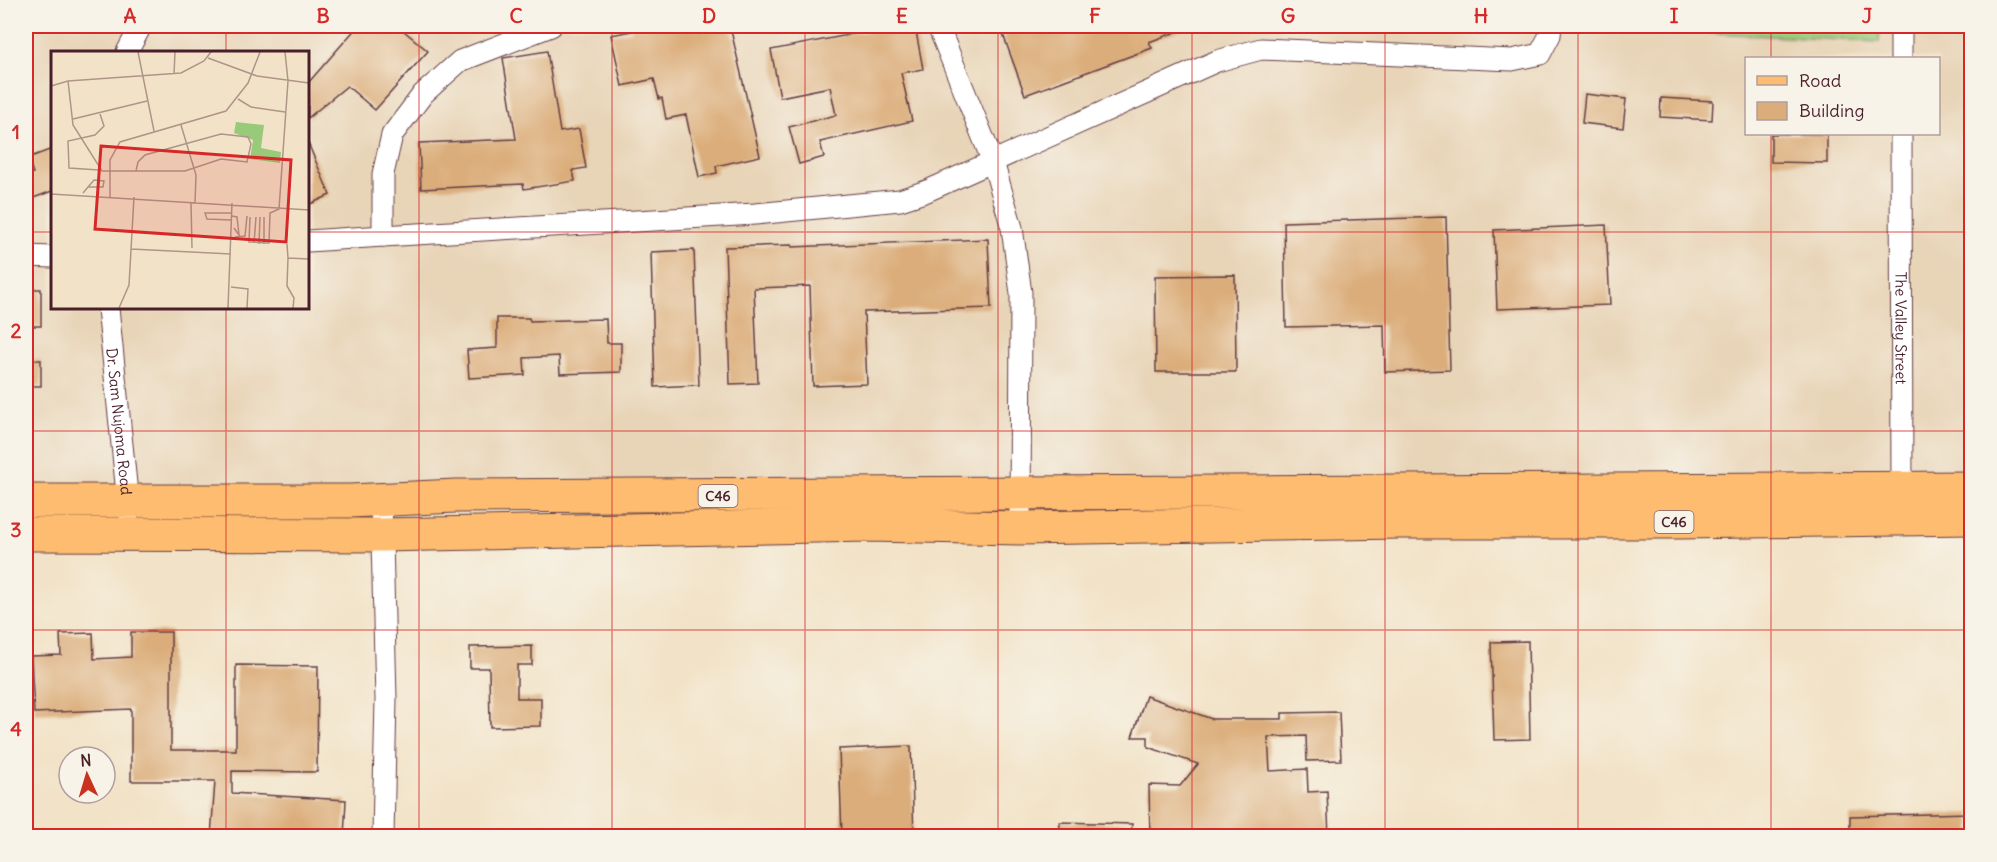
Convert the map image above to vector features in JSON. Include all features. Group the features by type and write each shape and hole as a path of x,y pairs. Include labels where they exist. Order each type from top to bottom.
{"main road":[{"name":"C46","path":"26,501 1732,488 1902,505 1971,518"},
{"name":"C46","path":"26,534 382,535 868,525 1020,528 1401,522 1902,505 1971,488"}],"street":[{"path":"128,51 141,26"},
{"path":"383,236 383,174 392,135 423,94 460,62 551,26"},
{"path":"938,26 993,162 1012,228 1021,293 1020,528"},
{"path":"309,241 755,214 884,202 916,196 1217,61 1261,49 1512,60 1540,54 1550,35 1551,26"},
{"path":"1901,26 1901,57"},
{"name":"The Valley Street","path":"1901,135 1902,505"},
{"path":"26,256 51,257"},
{"name":"Dr. Sam Nujoma Road","path":"108,309 128,501 129,536"},
{"path":"381,500 386,699 383,837"}],"shaded area":[{"path":"26,26 1971,26 1971,489 26,501"}],"green space":[{"path":"1588,26 1880,26 1879,42"}],"building":[{"path":"358,26 398,26 428,51 375,110 347,86 309,117 309,82"},
{"path":"631,26 730,26 760,156 716,166 717,173 699,177 686,115 666,119 662,98 659,99 654,79 622,86 611,35 632,31"},
{"path":"894,26 915,26 923,69 901,73 912,121 820,142 824,157 799,164 789,127 836,115 830,87 780,97 771,50"},
{"path":"1000,26 1190,27 1149,42 1152,48 1025,95"},
{"path":"547,51 560,132 579,129 586,168 573,170 575,181 524,189 523,184 421,189 419,143 516,139 503,58"},
{"path":"1585,94 1626,99 1623,128 1582,123"},
{"path":"1661,98 1713,101 1712,120 1660,117"},
{"path":"1771,135 1827,135 1827,163 1771,162"},
{"path":"309,145 330,195 309,205"},
{"path":"51,149 51,191 31,199 26,185 26,175 33,173 28,158"},
{"path":"1446,217 1450,370 1385,372 1384,325 1286,327 1284,222"},
{"path":"1606,225 1610,305 1497,309 1494,230"},
{"path":"988,239 991,308 864,312 867,384 813,386 810,286 754,288 758,383 730,384 725,247 792,245 792,247"},
{"path":"694,250 699,385 655,387 651,252"},
{"path":"1235,275 1236,372 1156,372 1155,276"},
{"path":"26,289 41,289 41,326 26,326"},
{"path":"497,318 529,318 530,321 606,319 607,343 621,343 621,372 560,374 559,356 524,358 525,375 469,378 467,350 497,348"},
{"path":"26,360 41,360 41,386 26,386"},
{"path":"131,632 171,632 171,750 236,750 236,665 318,666 317,772 232,771 232,793 346,800 344,837 211,837 215,781 131,781 131,709 34,713 31,656 61,655 60,634 93,633 94,659 131,657"},
{"path":"1528,641 1530,739 1494,740 1491,642"},
{"path":"532,646 532,665 517,665 517,698 541,698 541,726 490,727 489,668 470,668 470,647"},
{"path":"1146,696 1212,719 1282,719 1282,713 1339,712 1341,760 1307,761 1306,736 1268,737 1270,771 1307,769 1308,792 1327,791 1329,837 1150,837 1149,785 1180,786 1198,764 1148,747 1148,737 1132,737"},
{"path":"911,746 914,837 842,837 839,749"},
{"path":"1971,813 1971,837 1850,837 1850,816"},
{"path":"1060,822 1132,824 1131,837 1059,837"}]}
